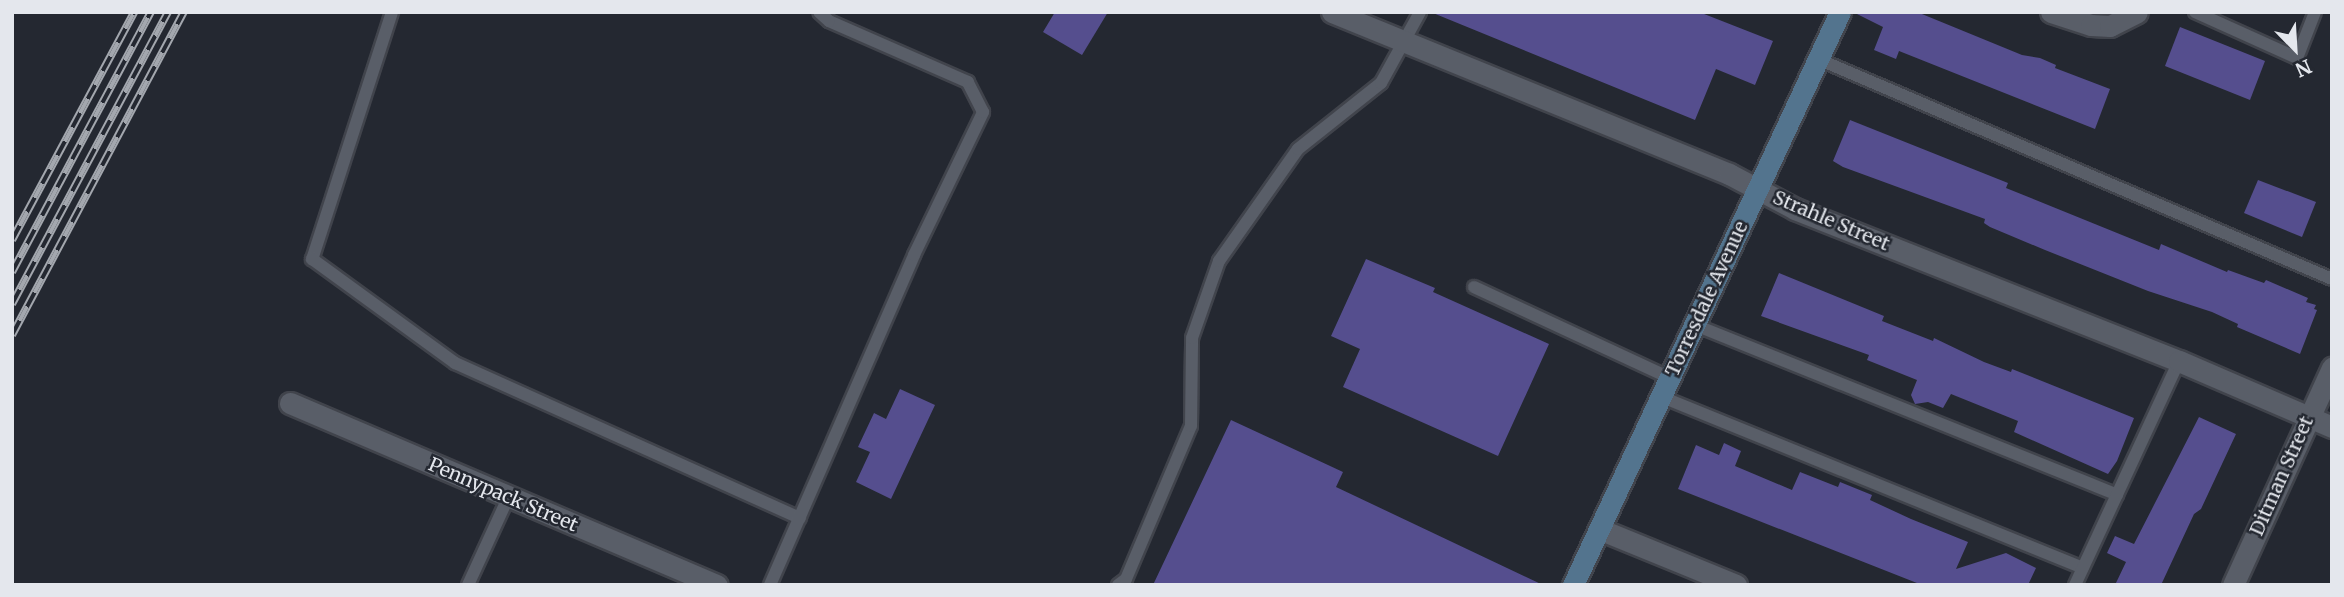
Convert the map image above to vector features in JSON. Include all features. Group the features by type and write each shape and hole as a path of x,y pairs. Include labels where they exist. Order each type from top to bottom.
{"street":[{"name":"Strahle Street","path":"1332,12 1728,174 1795,209 2179,361 2332,427"},
{"name":"Torresdale Avenue","path":"1573,585 1840,12"},
{"path":"2051,12 2091,25 2110,26 2130,17"},
{"name":"Ditman Street","path":"2233,585 2332,368"},
{"name":"Pennypack Street","path":"290,403 717,585"},
{"path":"1599,529 1736,585"}],"lane":[{"path":"392,12 312,260 455,363 800,518"},
{"path":"770,585 914,255 983,112 968,82 829,21 819,12"},
{"path":"1118,585 1126,579 1191,426 1192,338 1219,261 1298,149 1381,83 1420,12"},
{"path":"2195,12 2297,58 2315,12"},
{"path":"1818,60 2332,279"},
{"path":"1474,286 1666,388 2082,568"},
{"path":"1695,325 2117,495"},
{"path":"2075,585 2179,361"},
{"path":"468,585 508,498"}],"building":[{"path":"1055,12 1108,12 1082,55 1043,32"},
{"path":"1699,12 1773,41 1755,85 1716,69 1695,120 1433,13"},
{"path":"1853,12 1917,12 2022,55 2040,58 2056,65 2055,68 2110,89 2095,129 1899,51 1896,59 1874,50 1883,27"},
{"path":"2180,27 2265,61 2250,100 2165,66"},
{"path":"1850,120 2008,183 2006,188 2159,250 2161,244 2227,272 2228,270 2264,283 2266,280 2308,298 2306,302 2316,305 2314,309 2317,310 2300,354 2237,327 2238,324 2212,312 2148,291 1990,227 1984,223 1985,219 1843,167 1833,161"},
{"path":"2258,180 2316,202 2302,237 2244,213"},
{"path":"1366,259 1435,288 1433,292 1549,344 1498,456 1343,387 1360,349 1331,336"},
{"path":"1779,273 1884,316 1882,321 1933,341 1934,338 1984,362 2011,372 2012,369 2134,418 2117,461 2108,474 2014,432 2018,421 1951,394 1943,408 1928,402 1915,404 1911,395 1917,380 1867,360 1869,355 1761,316"},
{"path":"900,389 935,405 891,499 856,482 870,452 858,447 874,413 886,419"},
{"path":"2199,417 2236,434 2201,509 2194,514 2161,585 2115,585 2126,562 2107,553 2115,536 2134,544"},
{"path":"1231,420 1343,472 1336,487 1543,585 1153,585"},
{"path":"1724,443 1741,451 1735,466 1792,490 1800,472 1838,487 1840,482 1872,495 1870,500 1968,542 1956,569 2006,553 2036,568 2028,585 1922,585 1678,489 1696,445 1719,455"}],"railway":[{"path":"12,240 134,12"},
{"path":"12,272 151,12"},
{"path":"12,304 168,12"},
{"path":"12,335 184,12"}]}
